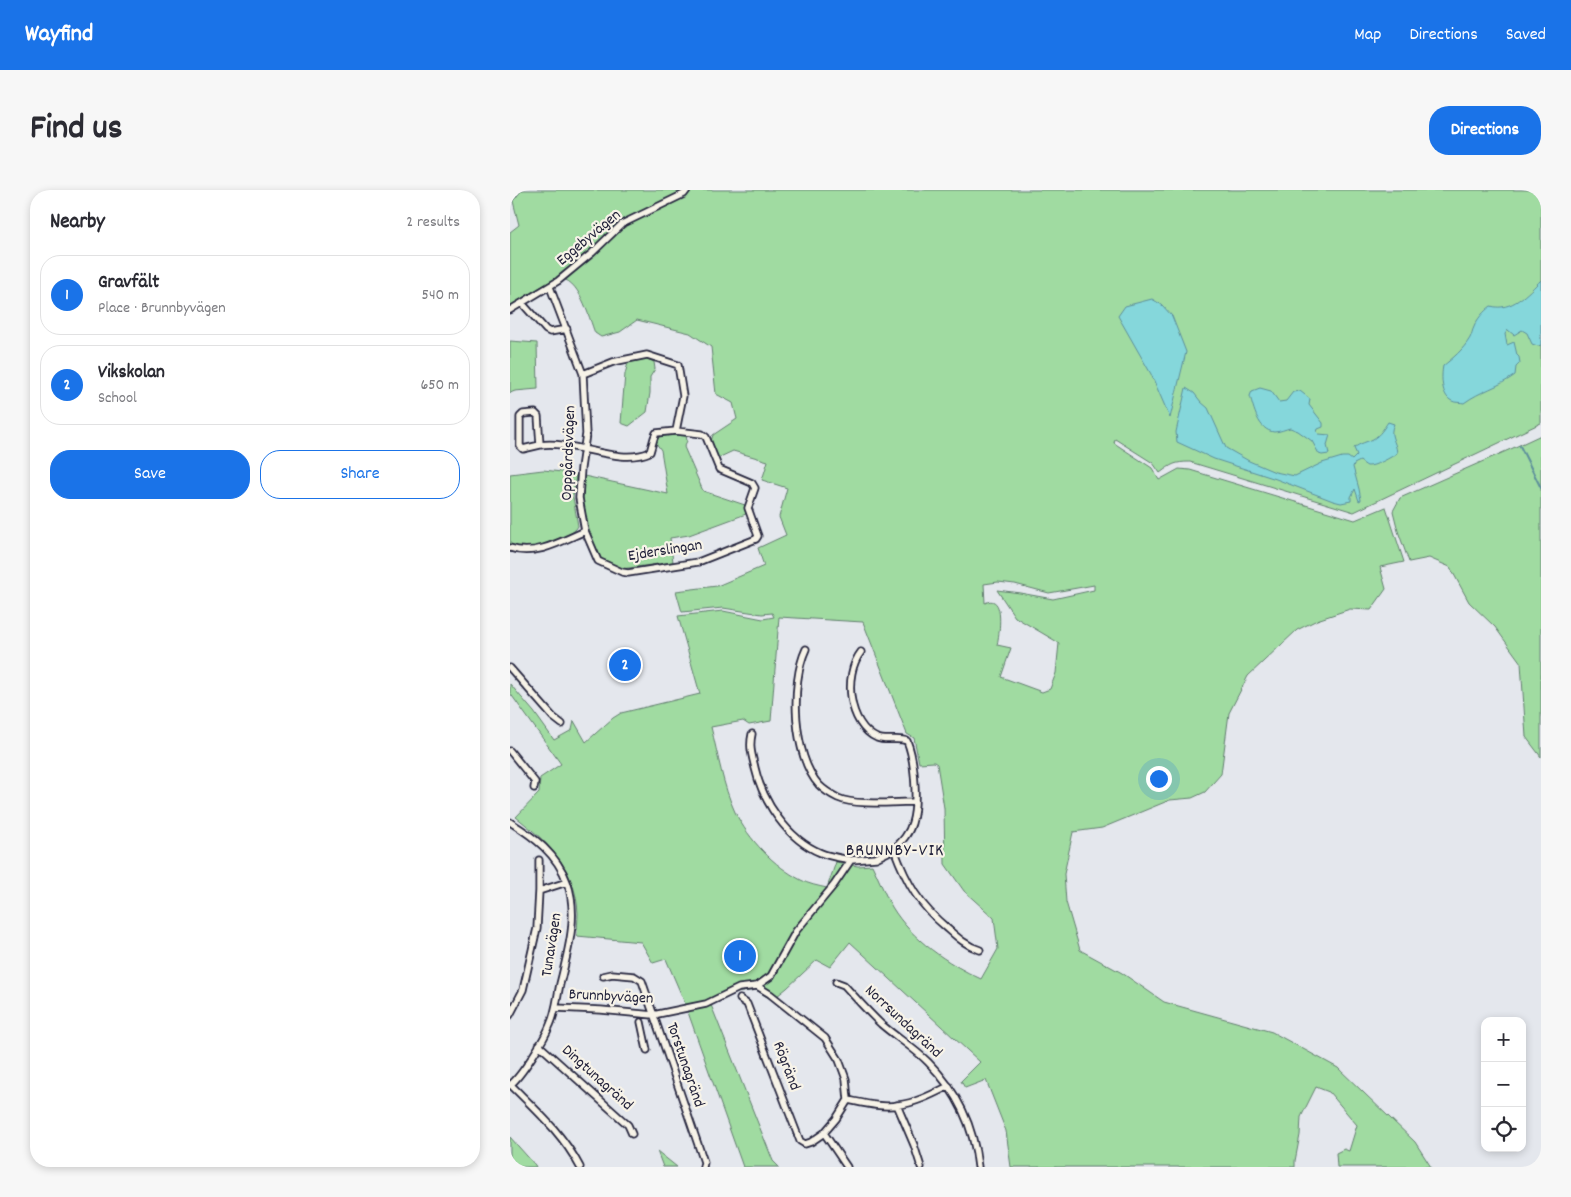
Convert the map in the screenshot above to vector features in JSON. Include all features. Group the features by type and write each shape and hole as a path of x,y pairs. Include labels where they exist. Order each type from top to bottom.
{"street":[{"name":"Eggebyvägen","path":"510,310 550,287 592,253 622,224 684,194 687,190"},
{"name":"Oppgårdsvägen","path":"550,287 583,374 586,426 579,498 585,531"},
{"path":"522,303 546,330 550,332 566,329"},
{"path":"540,445 538,416 535,413 523,414 520,417 520,446 523,449 548,444 584,448 624,457 644,455 650,452 656,434 676,430 683,396 678,365 647,355 613,362 583,374"},
{"name":"Ejderslingan","path":"585,531 598,561 628,573 698,562 756,539 758,536 748,508 755,488 752,483 719,470 706,437 702,434 676,430"},
{"path":"510,548 518,551 530,551 549,546 585,531"},
{"path":"806,649 801,660 795,705 799,741 808,768 819,785 841,799 862,802 915,802"},
{"path":"752,734 750,744 758,778 765,795 786,828 803,842 819,852 851,860 876,858 894,849 905,838 912,823 915,802 914,770 907,741 878,738 859,723 851,697 851,682 855,660 860,652"},
{"path":"510,668 553,717 562,724"},
{"path":"510,752 534,782 534,788"},
{"name":"Tunavägen","path":"510,822 528,833 559,864 567,882 572,902 570,936 556,1008 550,1026 540,1045 511,1085 559,1134 570,1148 580,1167"},
{"path":"894,849 913,891 931,915 961,941 972,948 980,950"},
{"path":"510,1015 523,990 537,928 539,860"},
{"name":"Brunnbyvägen","path":"556,1008 653,1015 706,1004 739,988 757,986 772,976 796,931 834,885 851,860"},
{"path":"538,891 567,882"},
{"name":"Torstunagränd","path":"603,976 612,974 634,976 642,981 704,1162 703,1167"},
{"name":"Norrsundagränd","path":"836,982 844,985 880,1023 928,1061 949,1086 964,1110 974,1140 978,1167"},
{"path":"757,986 770,994 825,1038 839,1060 846,1079 848,1100 836,1120 824,1133 847,1167"},
{"name":"Rögränd","path":"740,999 747,1004 800,1141 805,1144 824,1133"},
{"path":"641,1022 648,1050"},
{"name":"Dingtunagränd","path":"540,1045 628,1125 632,1134"},
{"path":"848,1100 897,1106 923,1098 949,1086"},
{"path":"897,1106 914,1145 921,1167"}],"green space":[{"path":"522,190 688,190 689,192 692,190 1541,190 1541,423 1354,512 1190,462 1174,464 1160,473 1153,463 1115,439 1114,443 1152,468 1159,480 1179,469 1190,470 1355,520 1386,507 1404,562 1380,567 1386,589 1371,610 1350,609 1317,620 1297,630 1248,676 1229,713 1221,774 1205,792 1192,798 1170,800 1102,828 1073,832 1064,874 1066,902 1080,950 1122,973 1164,1002 1272,1032 1338,1068 1415,1142 1431,1167 1337,1167 1336,1153 1344,1149 1349,1151 1357,1125 1329,1092 1316,1087 1301,1117 1295,1167 1011,1167 1006,1131 986,1080 965,1088 961,1081 980,1062 850,942 830,967 817,960 772,1000 756,990 736,993 711,1005 773,1161 779,1167 743,1167 684,1001 666,959 653,963 641,942 577,936 578,913 576,897 566,870 539,836 516,817 539,793 540,778 561,764 510,693 510,684 534,712 554,740 572,730 574,721 586,742 621,713 700,694 678,616 723,611 763,619 774,617 772,613 762,614 723,608 682,612 676,591 717,586 764,566 758,548 786,535 779,517 787,488 762,480 768,461 733,451 718,458 711,441 713,435 737,419 733,403 716,394 711,347 690,333 637,320 620,332 601,337 595,333 577,291 572,284 565,280 558,279 548,283 510,306 510,232 519,225 513,201","holes":["998,582 1015,584 1049,593 1094,585 1094,590 1053,599 997,590 1015,617 1059,643 1056,673 1050,689 1042,692 1001,677 1011,648 997,645 1000,625 999,609 992,601 985,603 984,584","779,617 863,622 907,734 914,738 919,763 934,762 937,764 944,808 945,864 964,891 994,918 998,949 981,979 943,958 910,930 892,907 872,865 858,866 836,862 827,888 810,884 791,874 772,860 747,832 735,812 727,792 711,727 743,721 749,725 771,721"]},
{"path":"510,341 537,343 538,389 510,393"},
{"path":"645,358 654,362 655,369 650,377 647,412 629,426 621,423 625,374 628,363"},
{"path":"686,435 687,441 684,447 703,491 745,505 746,514 689,535 670,538 673,562 621,569 604,562 599,557 588,529 583,500 584,476 668,494 661,450 656,443 659,437"},
{"path":"1541,435 1541,757 1526,737 1521,663 1495,627 1469,602 1450,567 1429,558 1409,562 1393,511 1400,498"},
{"path":"543,470 576,475 573,497 578,526 563,538 539,547 526,549 510,546 510,474"},
{"path":"510,1137 535,1165 536,1167 510,1167"},
{"path":"657,1151 677,1167 663,1167"}],"water":[{"path":"1541,280 1541,345 1532,344 1527,333 1522,330 1514,335 1508,330 1505,334 1507,345 1514,342 1520,363 1516,367 1515,375 1464,403 1453,402 1448,398 1444,390 1443,366 1458,354 1471,337 1475,324 1486,310 1491,306 1498,307 1512,304"},
{"path":"1152,299 1162,305 1172,316 1186,352 1170,418 1151,374 1118,316 1125,306"},
{"path":"1186,388 1194,393 1208,408 1226,448 1249,461 1275,472 1295,476 1322,463 1342,457 1348,457 1352,460 1357,455 1354,448 1375,437 1388,422 1394,424 1392,435 1397,453 1374,465 1367,466 1360,461 1354,464 1353,467 1361,500 1359,501 1355,489 1351,501 1341,503 1333,501 1276,479 1214,459 1177,442 1176,432"},
{"path":"1260,388 1271,391 1279,402 1286,401 1293,392 1300,391 1310,399 1309,405 1323,423 1323,427 1318,429 1317,432 1330,435 1327,445 1329,454 1319,454 1312,441 1298,431 1290,428 1274,432 1264,427 1255,413 1250,396 1252,391"}],"waterway":[{"path":"1520,446 1541,488"}],"place":[{"name":"Vikskolan","path":"625,665"},
{"name":"Gravfält","path":"740,956"}],"district":[{"name":"BRUNNBY-VIK","path":"895,851"}]}
